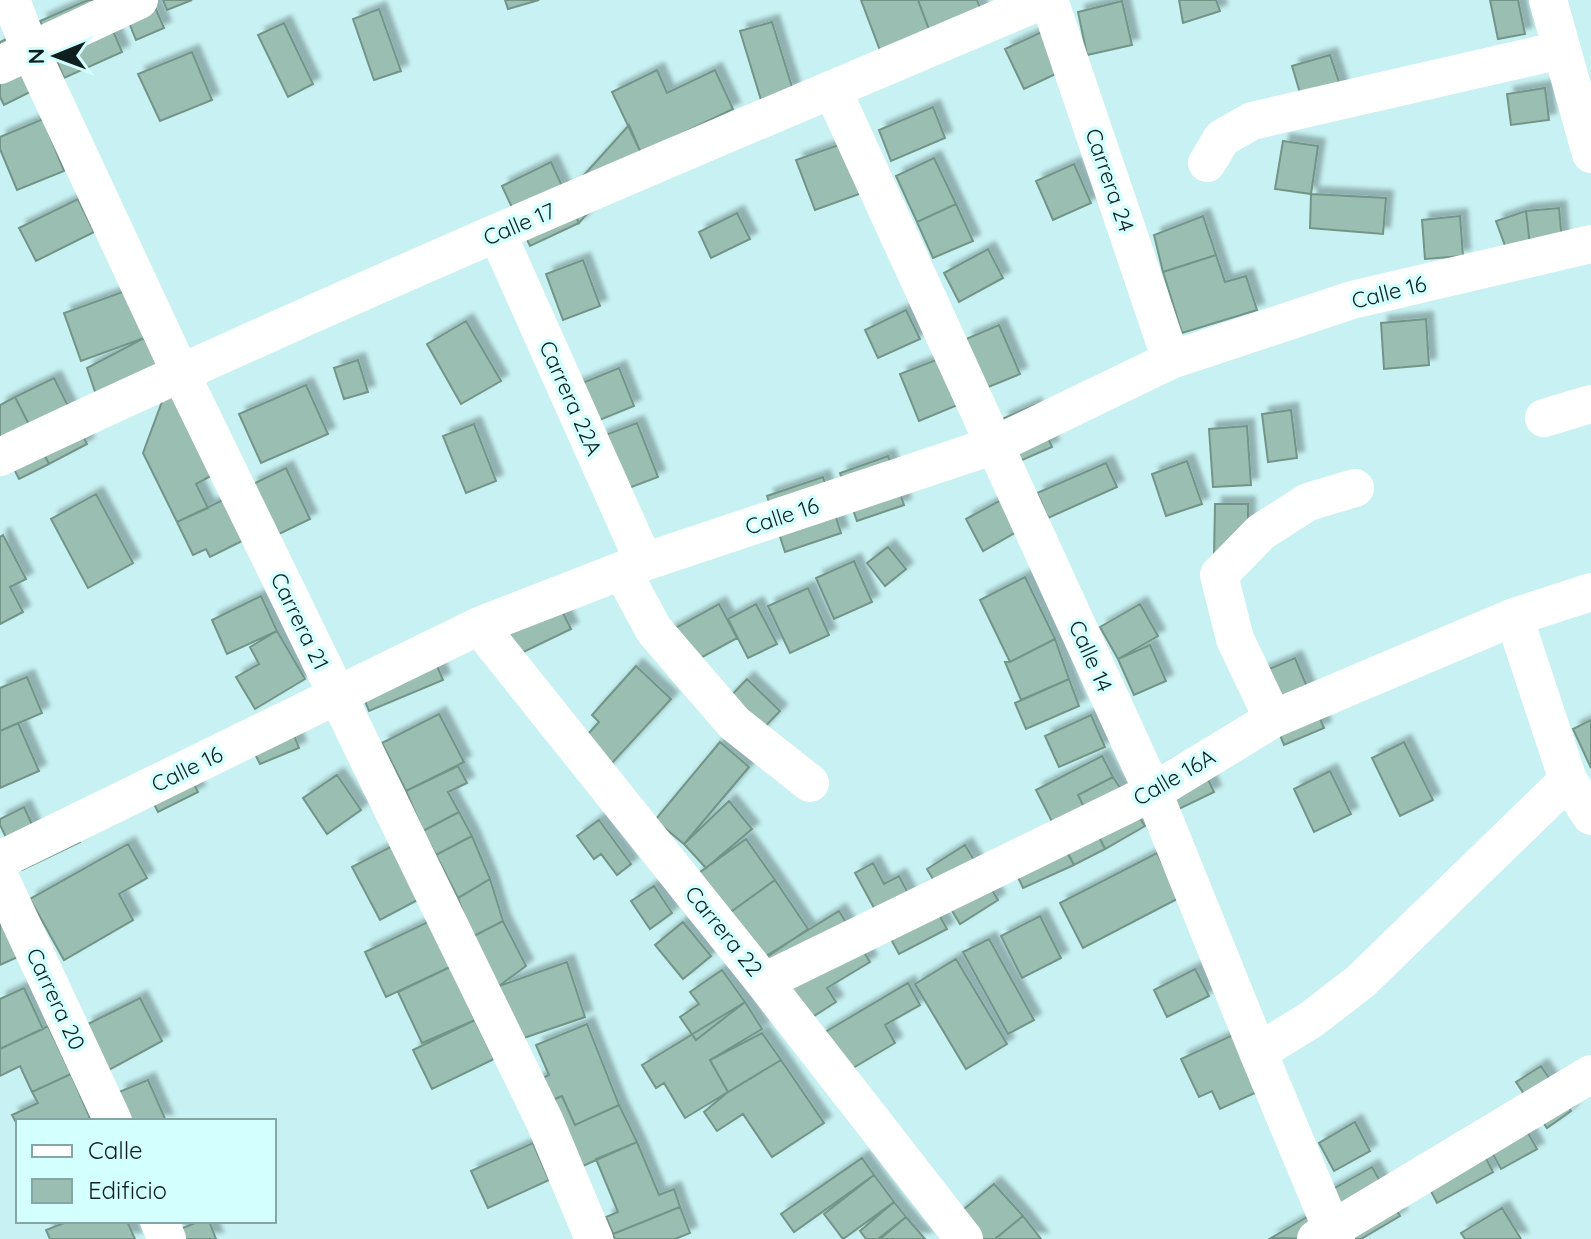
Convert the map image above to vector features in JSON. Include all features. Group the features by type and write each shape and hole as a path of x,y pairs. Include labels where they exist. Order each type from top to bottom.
{"street":[{"name":"Carrera 21","path":"11,0 15,58 180,372 545,1122 594,1239"},
{"path":"15,58 139,0"},
{"name":"Calle 17","path":"0,457 180,372 497,233 1043,0"},
{"name":"Carrera 24","path":"1049,0 1171,360"},
{"path":"1548,0 1591,154"},
{"path":"1207,163 1222,138 1252,121 1561,50"},
{"name":"Calle 14","path":"832,89 1153,792 1328,1236 1591,1074"},
{"name":"Carrera 22A","path":"497,233 633,567 654,630 734,723 810,783"},
{"name":"Calle 16","path":"0,860 479,626 633,567 995,445 1171,360 1352,300 1591,244"},
{"path":"1544,418 1591,404"},
{"path":"1273,719 1235,639 1219,575 1261,532 1308,502 1355,488"},
{"name":"Calle 16A","path":"764,982 1153,792 1273,719 1514,617 1591,592"},
{"path":"1514,617 1568,780 1591,816"},
{"name":"Carrera 22","path":"479,626 764,982 964,1239"},
{"path":"1258,1052 1312,1019 1361,981 1568,780"},
{"name":"Carrera 20","path":"0,878 112,1119"}],"building":[{"path":"88,0 100,0 122,52 64,78 40,21"},
{"path":"120,0 152,0 164,28 136,40"},
{"path":"163,0 192,0 167,10"},
{"path":"505,0 539,0 508,9"},
{"path":"861,0 918,0 931,35 881,53"},
{"path":"918,0 977,0 983,16 931,35"},
{"path":"1179,0 1216,0 1220,11 1183,23"},
{"path":"1490,0 1518,0 1525,34 1498,39"},
{"path":"1122,1 1132,45 1087,55 1078,12"},
{"path":"379,9 401,71 374,80 353,19"},
{"path":"772,22 793,90 761,100 740,31"},
{"path":"284,23 313,84 288,97 258,35"},
{"path":"1046,30 1064,70 1024,89 1005,49"},
{"path":"12,36 38,88 4,105 0,97 0,42"},
{"path":"192,52 212,100 160,121 138,74"},
{"path":"1330,55 1343,94 1303,103 1292,66"},
{"path":"657,70 667,93 715,70 733,109 641,153 612,92"},
{"path":"1545,88 1549,120 1511,125 1507,94"},
{"path":"933,107 945,138 891,161 879,130"},
{"path":"43,119 64,171 17,190 0,149 0,137"},
{"path":"629,125 641,153 579,223 566,195"},
{"path":"1283,141 1318,146 1311,194 1275,189"},
{"path":"844,143 862,193 815,210 796,160"},
{"path":"934,158 956,204 917,222 896,176"},
{"path":"551,162 579,223 530,246 502,186"},
{"path":"1074,164 1091,203 1053,220 1036,181"},
{"path":"1311,194 1386,198 1383,234 1310,228"},
{"path":"78,199 94,232 36,261 19,228"},
{"path":"956,204 973,241 933,258 917,222"},
{"path":"1559,208 1562,241 1530,245 1526,211"},
{"path":"1526,211 1530,245 1507,251 1496,221"},
{"path":"737,213 750,239 711,258 699,232"},
{"path":"1203,216 1216,255 1163,272 1154,235"},
{"path":"1460,216 1463,256 1425,259 1422,220"},
{"path":"988,249 1003,278 959,302 944,273"},
{"path":"1216,255 1225,282 1246,276 1257,310 1182,333 1163,272"},
{"path":"583,260 600,306 563,320 546,274"},
{"path":"128,290 144,338 81,361 64,313"},
{"path":"906,310 920,339 878,358 865,330"},
{"path":"1426,319 1429,365 1384,369 1381,323"},
{"path":"466,321 501,381 461,404 427,344"},
{"path":"999,325 1020,374 986,388 966,339"},
{"path":"144,338 173,397 105,421 87,368"},
{"path":"941,358 960,404 919,421 900,374"},
{"path":"358,360 368,392 344,399 334,368"},
{"path":"619,368 634,406 585,426 570,388"},
{"path":"173,372 218,472 196,484 208,508 177,522 143,453"},
{"path":"54,378 87,444 49,464 15,397"},
{"path":"306,385 328,434 261,463 239,414"},
{"path":"15,397 49,464 19,479 0,441 0,405"},
{"path":"1034,405 1052,447 1020,461 1002,419"},
{"path":"1291,410 1297,458 1268,462 1262,414"},
{"path":"637,423 658,477 621,491 600,437"},
{"path":"474,424 496,481 466,493 443,436"},
{"path":"1247,426 1251,485 1213,487 1209,429"},
{"path":"888,456 904,505 857,521 840,473"},
{"path":"1187,461 1202,504 1166,516 1152,474"},
{"path":"1106,463 1117,487 1048,518 1037,493"},
{"path":"286,468 310,519 275,536 251,485"},
{"path":"823,477 841,533 785,552 767,496"},
{"path":"96,494 133,563 88,588 51,519"},
{"path":"223,500 242,541 210,557 206,549 193,555 177,522"},
{"path":"1001,500 1018,531 983,551 966,519"},
{"path":"1215,504 1248,504 1248,559 1214,558"},
{"path":"3,535 26,579 10,587 23,612 0,624 0,537"},
{"path":"888,547 906,569 885,586 867,563"},
{"path":"854,561 872,602 834,619 816,578"},
{"path":"1025,577 1055,639 1010,662 980,600"},
{"path":"808,588 829,635 790,653 768,606"},
{"path":"261,596 277,631 227,654 212,620"},
{"path":"555,597 571,629 492,667 477,635"},
{"path":"719,604 737,638 686,666 668,632"},
{"path":"756,604 777,644 748,658 728,619"},
{"path":"1140,604 1158,636 1118,659 1100,627"},
{"path":"277,631 305,679 255,709 236,677 259,664 250,647"},
{"path":"1055,639 1069,679 1021,700 1005,662"},
{"path":"1150,645 1166,681 1134,695 1118,659"},
{"path":"429,647 443,680 369,711 355,677"},
{"path":"1295,658 1324,728 1284,745 1255,675"},
{"path":"636,666 671,699 602,774 587,735 599,722 592,715"},
{"path":"27,677 42,713 0,731 0,688"},
{"path":"747,679 780,711 758,734 725,702"},
{"path":"1069,679 1079,706 1026,729 1015,703"},
{"path":"283,707 299,748 260,764 255,754"},
{"path":"439,714 464,762 406,791 382,743"},
{"path":"1091,715 1105,747 1059,767 1045,736"},
{"path":"1591,720 1591,768 1573,729"},
{"path":"18,723 39,771 0,788 0,731"},
{"path":"720,742 749,767 684,844 655,820"},
{"path":"1404,742 1433,800 1400,816 1372,758"},
{"path":"1196,754 1214,792 1179,809 1161,771"},
{"path":"1102,756 1113,777 1078,795 1105,849 1074,865 1036,790"},
{"path":"184,763 198,792 158,812 144,784"},
{"path":"458,766 467,783 448,792 459,812 423,831 406,791"},
{"path":"1330,771 1351,814 1314,832 1294,789"},
{"path":"337,775 361,810 327,834 303,798"},
{"path":"1113,777 1128,800 1091,821 1078,795"},
{"path":"1128,800 1145,826 1105,849 1091,821"},
{"path":"729,801 752,829 706,868 684,844"},
{"path":"24,807 38,838 71,823 80,842 22,870 0,819"},
{"path":"459,812 472,836 436,855 423,831"},
{"path":"599,820 631,864 617,875 601,854 594,859 577,836"},
{"path":"1057,835 1074,865 1023,888 1009,858"},
{"path":"472,836 490,879 458,898 436,855"},
{"path":"746,839 775,880 725,916 696,875"},
{"path":"400,842 427,895 380,920 352,867"},
{"path":"128,844 147,878 119,894 133,920 64,960 30,899"},
{"path":"965,845 998,900 960,924 927,869"},
{"path":"1157,853 1179,898 1083,948 1060,903"},
{"path":"873,863 884,884 899,876 910,897 925,889 947,929 899,954 855,873"},
{"path":"490,879 503,921 472,937 458,898"},
{"path":"775,880 808,929 758,963 725,916"},
{"path":"654,886 672,913 650,929 631,901"},
{"path":"839,911 870,962 827,988 836,1002 806,1021 766,956"},
{"path":"0,913 20,956 0,965"},
{"path":"1040,916 1061,958 1022,978 1001,936"},
{"path":"432,920 450,967 386,997 365,952"},
{"path":"503,921 526,966 499,986 472,937"},
{"path":"683,922 711,956 683,979 655,945"},
{"path":"989,939 1034,1020 1008,1034 963,952"},
{"path":"956,959 1007,1044 966,1069 915,984"},
{"path":"567,962 585,1017 518,1040 499,986"},
{"path":"450,967 475,1020 422,1043 398,992"},
{"path":"1195,969 1209,996 1167,1017 1154,990"},
{"path":"722,970 745,1002 696,1040 680,1017 699,1004 690,992"},
{"path":"908,983 920,1005 885,1025 895,1043 843,1074 820,1035"},
{"path":"24,988 43,1029 0,1049 0,999"},
{"path":"140,998 162,1041 109,1070 86,1025"},
{"path":"745,1002 762,1029 710,1060 728,1092 685,1118 664,1083 656,1088 642,1065"},
{"path":"475,1020 494,1059 432,1089 413,1050"},
{"path":"587,1024 619,1105 575,1125 562,1096 544,1103 536,1081 549,1075 536,1045"},
{"path":"48,1026 71,1074 32,1092 20,1066 0,1076 0,1049"},
{"path":"762,1033 781,1060 728,1092 710,1060"},
{"path":"1233,1035 1259,1091 1220,1109 1212,1091 1199,1097 1181,1059"},
{"path":"781,1060 824,1123 772,1157 743,1114 717,1131 704,1112 728,1092"},
{"path":"1541,1066 1571,1111 1547,1128 1516,1082"},
{"path":"71,1074 90,1118 16,1119 16,1122 12,1115 38,1103 32,1092"},
{"path":"148,1080 165,1119 130,1119 119,1092"},
{"path":"562,1096 575,1125 619,1105 637,1142 583,1166 553,1100"},
{"path":"1355,1122 1370,1151 1334,1171 1319,1143"},
{"path":"1523,1124 1537,1149 1501,1169 1487,1143"},
{"path":"1475,1137 1493,1172 1437,1203 1419,1168"},
{"path":"637,1142 659,1195 674,1189 680,1207 613,1234 606,1217 618,1212 596,1159"},
{"path":"533,1143 549,1180 488,1208 471,1171"},
{"path":"862,1158 874,1175 794,1232 781,1214"},
{"path":"1372,1167 1400,1216 1361,1239 1352,1239 1326,1193"},
{"path":"874,1175 894,1202 843,1239 824,1214"},
{"path":"994,1184 1023,1216 995,1239 976,1239 957,1215"},
{"path":"894,1202 906,1217 878,1239 866,1239 860,1231"},
{"path":"680,1207 690,1233 675,1239 615,1239 613,1234"},
{"path":"1502,1208 1521,1239 1465,1239 1461,1233"},
{"path":"1023,1216 1041,1239 995,1239"},
{"path":"1309,1216 1320,1239 1271,1238"},
{"path":"906,1217 925,1239 880,1239"},
{"path":"64,1223 128,1223 135,1239 50,1239 46,1230"},
{"path":"195,1223 210,1223 216,1239 182,1239 178,1230"}]}
